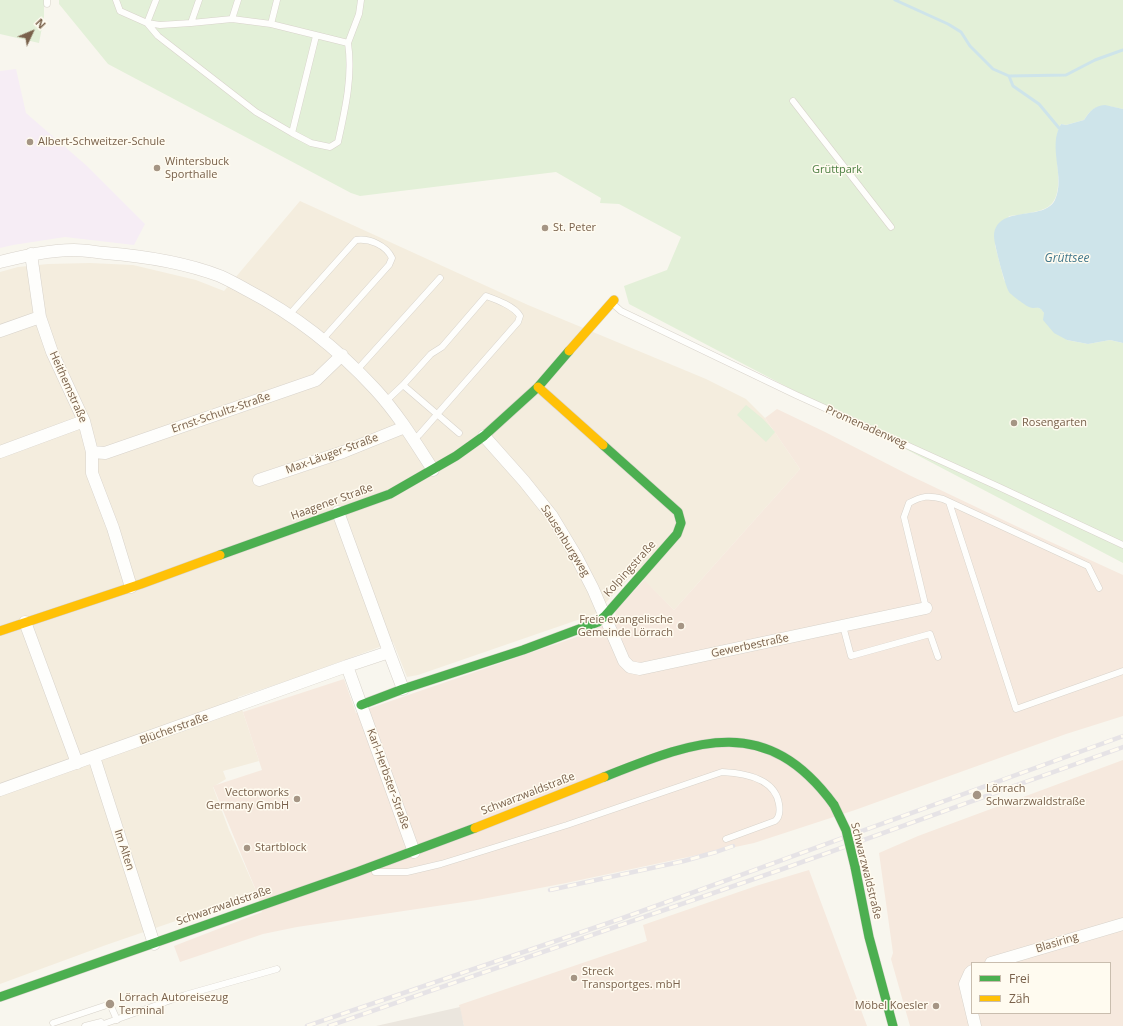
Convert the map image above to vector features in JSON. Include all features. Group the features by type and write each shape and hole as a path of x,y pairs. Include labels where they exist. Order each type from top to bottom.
{"street":[{"path":"0,262 31,254 75,250 142,257 190,267 221,276 264,298 342,355 386,402 405,427 433,470"},
{"name":"Heithemstraße","path":"31,254 40,317 52,352 84,421 92,452 92,473 113,528 131,587"},
{"name":"Haagener Straße","path":"0,631 131,587 390,494 456,456 484,436 538,387 612,301"},
{"path":"0,331 40,317"},
{"name":"Ernst-Schultz-Straße","path":"92,452 105,453 316,380 342,355"},
{"name":"Kolpingstraße","path":"361,705 403,689 523,650 598,622 605,616 677,534 681,523 678,512 538,387"},
{"path":"0,452 84,421"},
{"name":"Max-Läuger-Straße","path":"259,480 343,452 405,427"},
{"name":"Sausenburgweg","path":"484,436 524,481 552,516 576,556 605,616"},
{"path":"338,512 403,689"},
{"name":"Gewerbestraße","path":"605,616 624,661 630,667 640,670 926,608"},
{"path":"25,622 77,763"},
{"name":"Blücherstraße","path":"0,790 389,652"},
{"name":"Karl-Herbster-Straße","path":"347,666 414,852"},
{"name":"Schwarzwaldstraße","path":"0,997 414,852 644,761 679,749 713,743 741,743 766,748 784,756 799,766 825,792 834,805 846,830 870,937 893,1026"},
{"name":"Im Alten","path":"94,757 154,944"},
{"name":"Blasiring","path":"994,962 1123,924"},
{"path":"971,972 965,984 971,1009"},
{"path":"972,1014 975,1026"}],"lane":[{"path":"116,0 120,11 147,24 160,25 232,19 272,24 348,43"},
{"path":"147,24 156,0"},
{"path":"191,23 199,0"},
{"path":"232,19 238,0"},
{"path":"272,24 277,0"},
{"path":"147,24 158,36 256,112 311,143 330,147 338,142 348,89 351,59 348,43 359,14 361,0"},
{"path":"292,133 316,36"},
{"path":"793,101 891,227"},
{"path":"288,315 356,240 363,239 381,246 390,253 392,258 390,265 322,340"},
{"path":"357,370 440,278"},
{"path":"386,402 431,354 442,347 486,296 517,312 520,316 518,322 419,436 413,439"},
{"name":"Promenadenweg","path":"612,301 622,311 796,395 1123,545"},
{"path":"403,385 459,433"},
{"path":"926,608 904,518 909,503 920,497 935,497 949,502 1088,566 1099,588"},
{"path":"949,502 1016,708 1123,671"},
{"path":"843,626 851,656 930,634 938,657"},
{"path":"357,872 408,872 441,864 567,825 722,772 752,776 766,783 774,792 778,801 780,807 778,819 775,822 726,839"},
{"path":"98,1026 185,995 277,970"},
{"path":"53,1023 110,1004 117,1020"},
{"path":"85,1026 117,1020"},
{"path":"106,1026 117,1020"}],"shaded area":[{"name":"Albert-Schweitzer-Schule","path":"16,69 26,113 87,166 145,224 134,245 65,237 0,248 0,71"},
{"path":"300,201 528,305 706,379 746,399 765,418 800,469 674,610 635,572 595,614 418,675 407,677 393,642 296,678 238,697 259,761 223,771 226,779 213,787 229,830 257,893 106,945 0,984 0,272 18,267 48,264 90,263 133,265 196,280 224,291"},
{"path":"777,409 909,475 1123,575 1123,716 1066,734 855,810 754,843 566,883 477,900 297,927 263,934 180,962 174,946 262,912 257,893 213,786 262,770 243,712 344,679 356,713 585,634 616,619 615,611 644,580 674,610 800,469 765,418"},
{"path":"1123,760 1123,1026 910,1026 891,959 893,953 879,853 918,836"},
{"path":"809,870 867,1026 464,1026 459,1005 647,941 643,925 759,885"},
{"path":"460,1007 464,1026 376,1026"}],"green space":[{"path":"0,0 44,0 44,17 39,43 0,34"},
{"name":"Grüttpark","path":"59,0 1123,0 1123,109 1111,106 1101,106 1092,110 1084,120 1066,125 1061,124 1057,144 1057,191 1054,200 1048,207 1040,210 1009,216 995,245 1004,280 1041,309 1067,340 1088,344 1110,340 1123,343 1123,563 629,304 624,286 667,270 681,237 619,204 600,203 601,198 556,172 360,196 351,193 108,64 59,4"},
{"path":"746,405 763,419 775,432 766,442 737,415"}],"water":[{"name":"Grüttsee","path":"1105,105 1123,109 1123,343 1110,340 1088,344 1067,340 1054,333 1043,320 1044,313 1039,308 1029,307 1009,292 1000,264 994,236 997,226 1003,220 1011,216 1049,207 1055,200 1059,182 1056,142 1057,133 1061,124 1066,125 1084,120 1088,114 1098,106"}],"waterway":[{"path":"895,0 948,24 961,32 970,46 993,69 1009,76 1066,75 1095,60 1123,50"},
{"path":"1009,76 1013,86 1039,104 1059,128"}],"railway":[{"path":"307,1026 620,919 1123,736"},
{"path":"329,1026 777,871 1123,747"},
{"path":"550,890 684,861 733,846"}],"traffic: fast":[{"path":"220,555 390,494 456,456 484,436 538,387 569,351"},
{"path":"361,705 403,689 523,650 598,622 605,616 677,534 681,523 678,512 603,445"},
{"path":"604,777 669,753 699,745 727,742 755,745 782,756 808,775 834,805"},
{"path":"834,805 846,830 855,867"},
{"path":"0,997 357,872 475,828"},
{"path":"855,867 869,937 893,1026"}],"traffic: slow":[{"path":"569,351 614,300"},
{"path":"538,387 603,445"},
{"path":"0,631 141,584 220,555"},
{"path":"475,828 604,777"}],"place":[{"name":"Albert-Schweitzer-Schule","path":"30,142"},
{"name":"Wintersbuck Sporthalle","path":"157,168"},
{"name":"St. Peter","path":"545,228"},
{"name":"Rosengarten","path":"1014,423"},
{"name":"Freie evangelische Gemeinde Lörrach","path":"681,626"},
{"name":"Lörrach Schwarzwaldstraße","path":"977,795"},
{"name":"Vectorworks Germany GmbH","path":"297,799"},
{"name":"Startblock","path":"247,848"},
{"name":"Streck Transportges. mbH","path":"574,978"},
{"name":"Lörrach Autoreisezug Terminal","path":"110,1004"},
{"name":"Möbel Koesler","path":"936,1006"}]}
